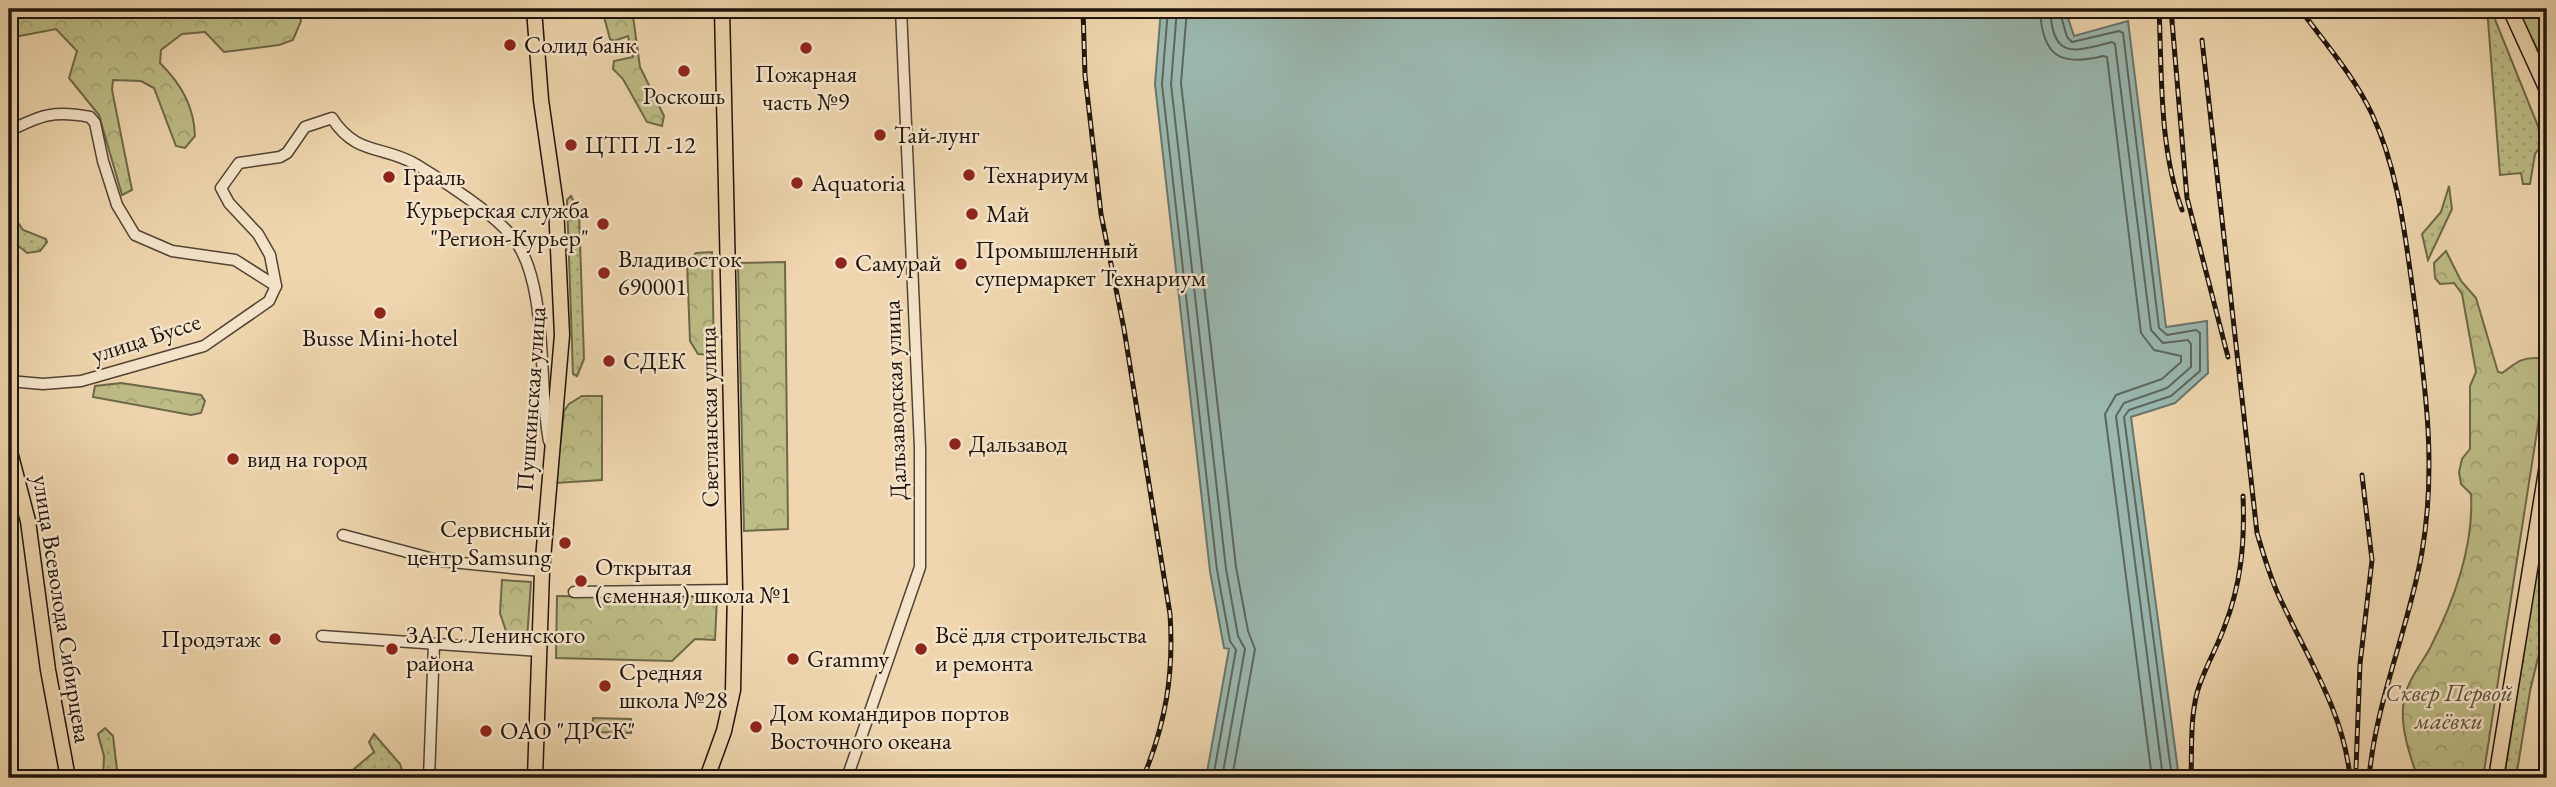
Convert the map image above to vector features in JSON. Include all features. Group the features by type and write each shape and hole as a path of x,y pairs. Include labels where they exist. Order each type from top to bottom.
{"main road":[{"name":"Пушкинская улица","path":"525,9 534,16 561,270 560,374 542,571 535,778"},
{"name":"Светланская улица","path":"707,778 724,731 733,690 735,590 722,9"},
{"path":"2510,9 2542,72 2547,90"},
{"name":"улица Всеволода Сибирцева","path":"9,448 29,521 48,670 68,778"},
{"path":"2496,778 2547,465"}],"street":[{"name":"Дальзаводская улица","path":"847,778 920,568 920,448 901,9"},
{"path":"9,131 47,114 63,112 90,117 95,122 103,162 117,205 135,235 172,251 235,260 276,286"},
{"path":"276,286 275,270 264,244 220,188 239,163 287,153 305,127 332,118 340,131 360,147 418,165 489,215 515,240 526,261 538,317 545,420 551,450"},
{"name":"улица Буссе","path":"9,381 43,384 81,381 204,346 269,301 276,286"},
{"path":"343,535 441,561 542,571"},
{"path":"574,592 735,590"},
{"path":"322,636 540,651"},
{"path":"429,778 434,644"}],"green space":[{"path":"298,9 301,21 293,40 279,45 224,52 205,32 182,34 161,50 160,63 180,87 192,114 195,136 185,148 176,146 154,88 141,81 113,80 112,90 132,190 122,195 99,115 69,78 77,51 56,29 9,38 9,10"},
{"path":"602,9 632,9 640,67 664,116 662,126 647,122 623,79 613,69 614,61 633,57 628,36 614,41 610,39"},
{"path":"2481,9 2490,9 2494,17 2544,141 2535,154 2530,184 2523,184 2521,173 2500,175 2488,20"},
{"path":"2517,9 2547,9 2547,69"},
{"path":"2449,186 2452,209 2428,260 2422,234 2441,212"},
{"path":"571,196 579,212 584,359 577,376 573,374 567,200"},
{"path":"13,215 23,230 46,239 47,242 40,251 27,253 9,238 9,217"},
{"name":"Сквер Первой маёвки","path":"2446,251 2461,281 2476,298 2498,372 2502,373 2519,361 2532,358 2538,358 2547,367 2483,778 2418,778 2408,748 2403,716 2407,689 2430,648 2454,593 2465,554 2471,514 2471,494 2461,484 2459,472 2462,459 2470,449 2470,386 2476,372 2462,294 2454,283 2440,284 2435,278 2434,263"},
{"path":"712,252 714,355 698,354 690,341 687,262 696,253"},
{"path":"785,262 788,529 744,531 738,263"},
{"path":"121,383 201,395 205,401 201,413 191,415 93,397 95,386"},
{"path":"582,396 602,396 602,480 556,483 564,411 569,404"},
{"path":"2541,540 2547,542 2547,620 2530,691 2516,778 2504,778"},
{"path":"502,580 531,582 527,640 508,637 500,613"},
{"path":"557,596 717,597 715,640 695,639 672,661 556,658"},
{"path":"593,718 631,719 631,733 592,732"},
{"path":"105,728 113,736 118,778 103,778 104,756 98,734"},
{"path":"374,734 400,764 405,778 375,778 354,769 374,752 369,742"}],"water":[{"path":"1161,9 2065,9 2074,36 2128,21 2166,327 2207,321 2208,373 2175,403 2131,417 2179,778 1206,778 1229,649 1224,648 1210,571 1155,84"}],"railway":[{"path":"1083,9 1085,75 1101,214 1124,329 1170,614 1171,657 1167,698 1143,778"},
{"path":"2159,9 2165,136 2182,210"},
{"path":"2171,9 2187,198 2228,357"},
{"path":"2300,9 2365,100 2389,159 2404,228 2428,425 2429,487 2422,552 2378,720 2369,778"},
{"path":"2202,40 2257,533 2278,594 2332,706 2340,729 2350,778"},
{"path":"2356,768 2360,664 2372,560 2362,475"},
{"path":"2191,778 2192,724 2197,693 2230,612 2238,580 2243,496"}],"place":[{"name":"Солид банк","path":"510,45"},
{"name":"Пожарная часть №9","path":"806,48"},
{"name":"Роскошь","path":"684,71"},
{"name":"Тай-лунг","path":"880,135"},
{"name":"ЦТП Л -12","path":"571,145"},
{"name":"Технариум","path":"969,175"},
{"name":"Грааль","path":"389,177"},
{"name":"Aquatoria","path":"797,183"},
{"name":"Май","path":"972,214"},
{"name":"Курьерская служба \"Регион-Курьер\"","path":"603,224"},
{"name":"Самурай","path":"841,263"},
{"name":"Промышленный супермаркет Технариум","path":"961,264"},
{"name":"Владивосток 690001","path":"604,273"},
{"name":"Busse Mini-hotel","path":"380,313"},
{"name":"СДЕК","path":"609,361"},
{"name":"Дальзавод","path":"955,444"},
{"name":"вид на город","path":"233,459"},
{"name":"Сервисный центр Samsung","path":"565,543"},
{"name":"Открытая (сменная) школа №1","path":"581,581"},
{"name":"Продэтаж","path":"275,639"},
{"name":"ЗАГС Ленинского района","path":"392,649"},
{"name":"Всё для строительства и ремонта","path":"921,649"},
{"name":"Grammy","path":"793,659"},
{"name":"Средняя школа №28","path":"605,686"},
{"name":"Дом командиров портов Восточного океана","path":"756,727"},
{"name":"ОАО \"ДРСК\"","path":"486,731"}]}
